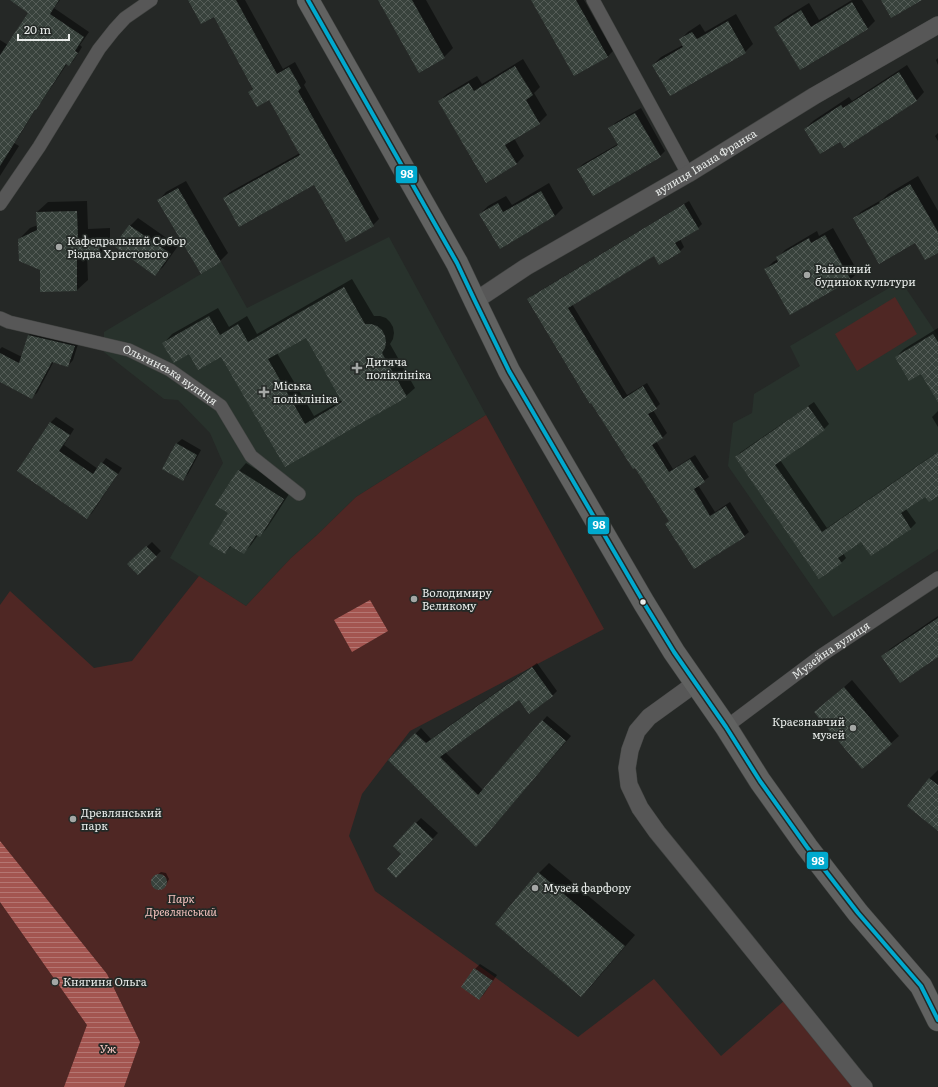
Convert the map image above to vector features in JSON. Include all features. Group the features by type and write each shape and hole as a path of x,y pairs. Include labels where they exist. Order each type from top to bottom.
{"highway":[{"path":"308,0 458,263 513,378 674,652 726,727 760,781 807,847 858,913 930,992 938,1020"}],"street":[{"path":"0,204 39,147 99,49 126,18 151,0"},
{"path":"593,0 688,174"},
{"name":"вулиця Івана Франка","path":"475,301 526,267 688,174 808,100 938,25"},
{"name":"Ольгинська вулиця","path":"0,318 9,322 129,350 170,370 221,406 251,456 299,494"},
{"name":"Музейна вулиця","path":"726,727 822,655 938,578"},
{"path":"696,684 649,717 637,731 630,750 627,768 629,785 640,808 657,832 864,1087"}],"shaded area":[{"path":"389,237 486,415 356,497 291,558 246,606 170,558 223,463 210,433 178,400 164,399 104,352 104,332 221,262 247,308"},
{"path":"901,281 938,336 938,549 833,617 728,466 733,423 752,413 754,394 800,366 790,346"}],"green space":[{"path":"895,297 917,334 857,371 835,334"},
{"name":"Парк Древлянський","path":"486,415 604,629 410,731 362,794 349,836 375,891 578,1037 654,979 721,1056 785,1000 858,1087 0,1087 0,605 10,591 94,668 132,661 199,576 246,606 291,558 356,497"}],"water":[{"path":"370,600 388,631 352,652 334,620"},
{"name":"Уж","path":"0,841 107,974 140,1042 124,1087 64,1087 87,1025 0,902"}],"building":[{"path":"10,0 59,0 50,14 84,37 75,51 78,53 69,66 66,64 0,166 0,55 28,13"},
{"path":"188,0 236,0 277,74 289,67 301,88 298,91 374,226 346,242 314,185 239,227 223,198 300,155 269,100 257,107 248,92 253,89 214,17 201,24"},
{"path":"378,0 412,0 445,58 419,73"},
{"path":"531,0 576,0 608,57 574,76"},
{"path":"881,0 922,0 891,18"},
{"path":"852,2 868,29 800,70 774,27 801,10 811,27"},
{"path":"728,21 746,53 670,96 652,65 683,47 679,39 692,32 697,39"},
{"path":"515,66 533,95 526,100 540,124 505,145 517,164 486,183 438,101 469,83 474,91"},
{"path":"899,72 917,101 844,148 840,142 820,154 804,129 841,105 843,108"},
{"path":"635,113 661,157 593,196 577,169 618,145 608,128"},
{"path":"910,184 938,232 938,253 925,260 915,243 879,264 853,218"},
{"path":"178,188 221,262 201,274 157,200"},
{"path":"541,191 555,216 500,249 479,214 498,203 503,212"},
{"path":"684,204 699,229 675,243 681,252 659,265 654,256 568,308 623,399 643,386 657,409 648,414 663,438 652,445 669,472 690,459 705,482 694,489 710,516 726,506 745,537 694,569 665,524 669,521 635,468 633,469 591,403 590,404 527,299"},
{"name":"Кафедральний Собор Різдва Христового","path":"77,211 78,239 99,238 100,256 77,256 77,291 40,292 40,270 19,261 18,239 37,230 36,212"},
{"path":"129,225 171,254 155,276 114,246"},
{"name":"Районний будинок культури","path":"825,235 851,280 790,315 764,269 778,262 776,257 809,238 811,243"},
{"path":"344,287 365,324 377,326 382,330 386,342 382,353 407,397 285,467 221,357 198,370 189,354 174,363 162,343 209,316 220,335 238,324 248,342","holes":["306,338 342,402 305,424 268,359"]},
{"path":"933,334 938,342 938,402 921,374 909,381 895,357"},
{"path":"28,335 75,346 68,367 52,362 32,399 0,382 0,353 19,363"},
{"path":"808,406 825,430 775,465 822,532 938,452 938,496 929,502 925,497 901,513 911,529 871,556 861,542 838,558 842,563 819,579 735,457"},
{"path":"50,422 70,435 59,451 93,474 101,462 118,474 87,519 17,471"},
{"path":"176,443 197,455 183,481 162,469"},
{"path":"238,470 284,499 260,537 256,535 244,554 230,546 225,554 209,544 228,513 215,505"},
{"path":"146,546 157,557 138,575 127,564"},
{"path":"938,618 938,657 900,683 881,656"},
{"path":"532,667 553,696 529,714 519,700 440,757 478,795 542,720 566,741 476,847 388,760 415,733 426,743"},
{"name":"Краєзнавчий музей","path":"844,687 892,744 862,769 814,712"},
{"path":"929,778 938,785 938,831 907,806"},
{"path":"415,822 433,839 396,878 387,869 401,854 393,846"},
{"path":"538,872 625,946 581,997 495,924"},
{"path":"159,874 165,876 167,882 165,888 159,890 153,888 151,882 153,876"},
{"path":"474,968 493,981 479,1000 461,987"}],"transit line":[{"name":"98","path":"308,0 457,263 509,371 674,652 726,727 760,781 807,847 858,913 921,986 938,1020"}],"place":[{"name":"Кафедральний Собор Різдва Христового","path":"59,247"},
{"name":"Районний будинок культури","path":"807,275"},
{"name":"Дитяча поліклініка","path":"357,368"},
{"name":"Міська поліклініка","path":"264,392"},
{"name":"Володимиру Великому","path":"414,599"},
{"name":"Краєзнавчий музей","path":"853,728"},
{"name":"Древлянський парк","path":"73,819"},
{"name":"Музей фарфору","path":"535,888"},
{"name":"Княгиня Ольга","path":"55,982"}]}
